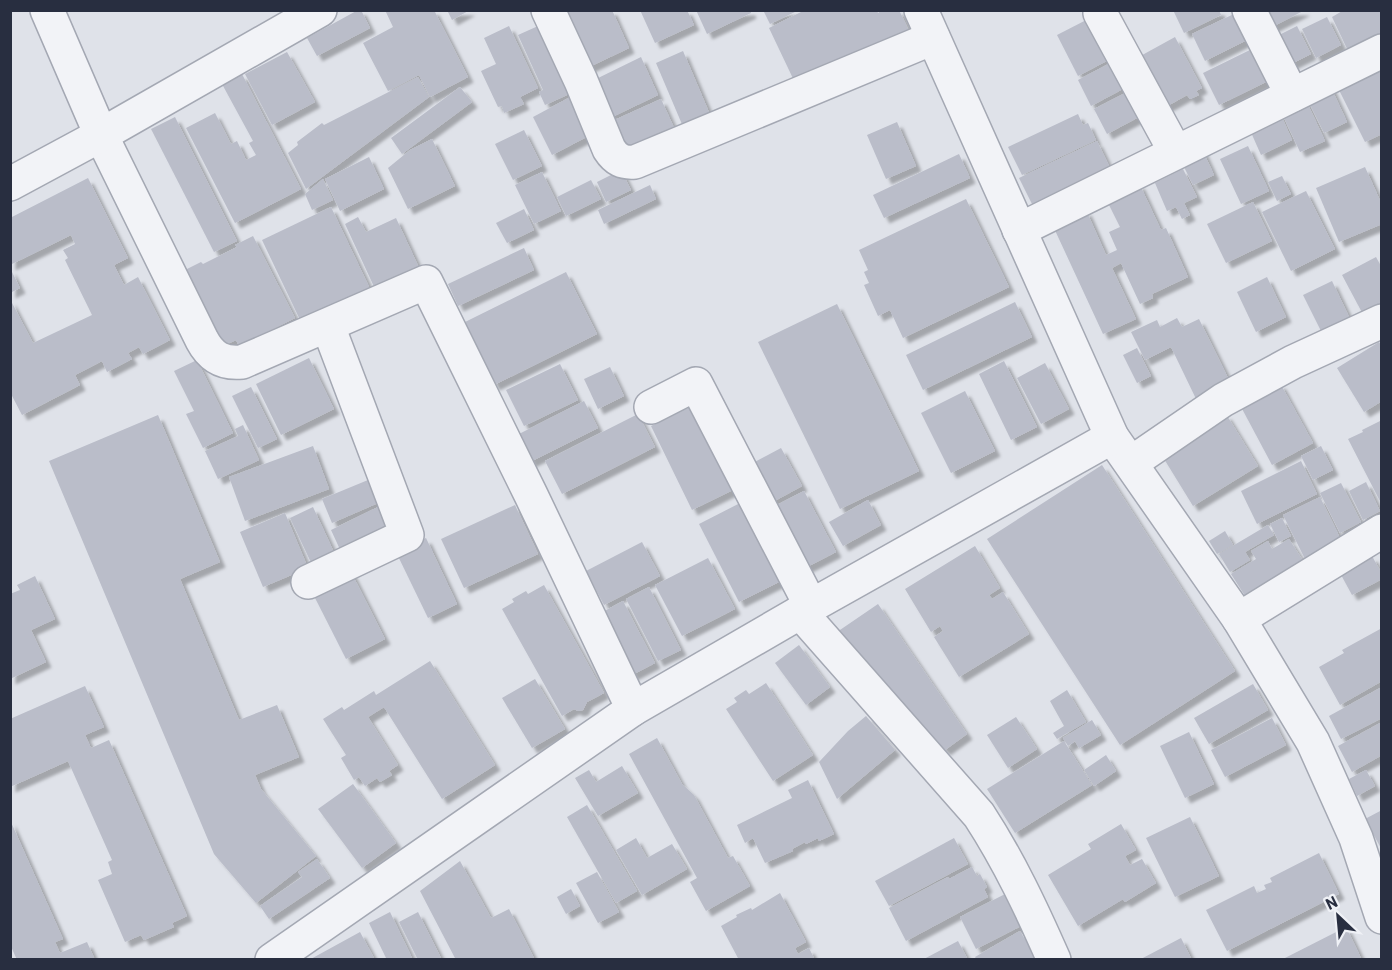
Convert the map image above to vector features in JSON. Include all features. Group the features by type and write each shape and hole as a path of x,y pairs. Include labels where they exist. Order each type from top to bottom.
{"street":[{"path":"47,10 100,135 202,340 214,356 223,361 242,362 426,282 633,709"},
{"path":"10,184 320,10"},
{"path":"548,10 609,149 614,156 628,163 636,162 927,24 1121,450 1239,620 1313,742 1356,838 1382,916"},
{"path":"1249,10 1292,95"},
{"path":"1100,13 1175,151"},
{"path":"1019,230 1175,151 1382,51"},
{"path":"272,960 633,709 805,609 1223,400 1293,362 1382,321"},
{"path":"308,582 407,535 328,326"},
{"path":"651,407 696,384 805,609 979,815 999,846 1054,960"},
{"path":"1239,620 1382,531"}],"building":[{"path":"361,10 370,28 317,56 307,38"},
{"path":"385,10 434,10 468,77 430,97 419,75 388,91 363,43 393,27"},
{"path":"447,10 470,10 452,20"},
{"path":"562,10 612,10 629,48 587,68"},
{"path":"640,10 687,10 694,25 655,43"},
{"path":"696,10 750,10 751,13 707,34"},
{"path":"763,10 799,10 770,24"},
{"path":"805,10 877,10 878,13 882,10 899,10 911,35 798,89 769,28"},
{"path":"1173,10 1219,10 1221,15 1184,33"},
{"path":"1259,10 1305,10 1268,29"},
{"path":"1344,10 1382,10 1382,40 1350,55 1332,17"},
{"path":"1236,13 1249,39 1205,61 1192,34"},
{"path":"1094,16 1116,56 1078,76 1057,35"},
{"path":"1327,17 1341,45 1316,58 1302,29"},
{"path":"547,22 578,90 545,105 539,92 543,90 518,35"},
{"path":"509,26 538,88 520,97 524,104 504,113 502,106 498,107 481,71 496,64 484,38"},
{"path":"1297,26 1311,54 1285,67 1271,39"},
{"path":"1175,37 1202,88 1196,91 1199,95 1190,99 1187,95 1162,109 1135,59"},
{"path":"1258,46 1274,78 1219,105 1203,73"},
{"path":"683,51 711,117 684,129 656,63"},
{"path":"287,52 315,102 272,125 245,74"},
{"path":"641,57 658,95 610,118 592,81"},
{"path":"1118,59 1134,83 1091,106 1078,80"},
{"path":"1376,62 1382,73 1382,134 1365,142 1335,82"},
{"path":"242,74 301,189 235,223 186,128 215,113 231,144 237,141 246,160 256,155 249,143 253,141 222,84"},
{"path":"418,77 429,97 306,189 288,153 298,145 297,142 322,123 324,125"},
{"path":"1328,81 1347,122 1324,133 1304,92"},
{"path":"460,87 472,102 402,154 391,138"},
{"path":"1137,87 1150,111 1107,134 1094,109"},
{"path":"576,94 596,132 552,155 533,117"},
{"path":"1303,94 1325,141 1300,152 1278,105"},
{"path":"661,99 675,130 624,154 610,122"},
{"path":"1277,106 1292,140 1261,155 1246,121"},
{"path":"1078,114 1083,125 1088,123 1096,140 1022,175 1008,147"},
{"path":"175,117 237,241 214,252 151,129"},
{"path":"897,122 916,166 886,179 867,135"},
{"path":"524,130 542,166 513,180 495,144"},
{"path":"432,139 455,186 408,209 388,168 410,150"},
{"path":"1097,141 1111,170 1033,206 1019,178"},
{"path":"1248,146 1269,191 1241,204 1220,159"},
{"path":"1202,149 1214,175 1193,185 1180,159"},
{"path":"959,154 970,178 884,218 873,195"},
{"path":"369,157 384,189 340,211 325,179"},
{"path":"1365,167 1382,205 1382,224 1339,242 1316,188"},
{"path":"1183,169 1197,197 1184,203 1190,215 1182,219 1176,207 1167,211 1155,183"},
{"path":"621,170 631,190 606,202 597,182"},
{"path":"542,172 561,211 534,224 515,185"},
{"path":"1282,176 1291,194 1277,201 1268,182"},
{"path":"88,178 128,258 114,265 124,285 138,277 170,340 143,354 139,347 128,353 132,359 107,372 102,361 75,375 80,385 22,415 10,392 10,299 33,343 92,315 65,260 68,258 63,250 75,244 71,235 10,265 10,218"},
{"path":"323,179 333,200 312,210 305,194"},
{"path":"591,180 601,199 566,216 557,197"},
{"path":"1139,183 1161,230 1166,228 1188,277 1152,294 1153,298 1140,304 1121,263 1112,268 1136,319 1103,334 1053,226 1086,210 1106,255 1117,250 1109,232 1120,227 1108,203"},
{"path":"650,185 656,199 604,224 598,210"},
{"path":"1306,191 1335,249 1291,271 1262,212"},
{"path":"966,199 1009,287 903,338 890,310 878,316 864,285 869,283 864,272 868,270 859,250"},
{"path":"1253,202 1272,241 1226,263 1207,224"},
{"path":"331,207 371,291 302,324 262,240"},
{"path":"524,209 534,230 507,243 496,223"},
{"path":"358,217 366,232 396,218 420,270 376,291 345,224"},
{"path":"253,236 295,318 239,346 236,340 223,346 185,270 237,247 235,245"},
{"path":"524,248 534,270 458,306 448,284"},
{"path":"1376,257 1382,268 1382,311 1366,320 1342,275"},
{"path":"10,268 20,288 10,293"},
{"path":"566,272 597,334 494,385 463,323"},
{"path":"1267,277 1286,317 1256,332 1237,292"},
{"path":"1332,281 1350,319 1322,333 1303,295"},
{"path":"1015,302 1032,337 923,390 906,355"},
{"path":"837,304 919,471 840,509 758,342"},
{"path":"1177,318 1182,327 1199,319 1232,386 1198,403 1171,347 1145,360 1131,332 1157,320 1160,327"},
{"path":"1379,342 1382,346 1382,401 1364,412 1337,368"},
{"path":"1137,348 1151,376 1137,383 1123,355"},
{"path":"309,358 334,409 281,435 256,384"},
{"path":"197,360 233,433 203,448 186,414 194,411 174,371"},
{"path":"1004,361 1037,427 1011,440 979,374"},
{"path":"1045,363 1069,409 1041,424 1017,378"},
{"path":"560,364 578,400 524,426 506,390"},
{"path":"610,367 624,396 598,409 584,379"},
{"path":"1280,383 1313,443 1272,465 1240,405"},
{"path":"251,387 277,439 258,448 232,396"},
{"path":"965,391 995,451 951,473 921,413"},
{"path":"697,396 741,486 692,510 651,426 661,421 658,415 673,408 676,413 688,408 685,403"},
{"path":"584,401 598,428 530,462 517,435"},
{"path":"638,414 655,447 562,494 545,461"},
{"path":"1226,414 1258,466 1193,506 1161,454"},
{"path":"158,415 220,562 180,579 239,720 277,705 299,757 255,775 261,789 316,856 256,903 214,854 49,461"},
{"path":"1382,420 1382,505 1348,439"},
{"path":"243,425 259,460 218,479 205,451 238,436 235,429"},
{"path":"313,446 329,489 245,521 229,477"},
{"path":"1321,446 1333,470 1313,480 1301,456"},
{"path":"781,448 802,486 769,504 749,465"},
{"path":"1301,461 1317,494 1257,524 1241,491"},
{"path":"1102,465 1235,671 1120,745 987,539"},
{"path":"368,480 378,503 332,523 322,499"},
{"path":"1366,482 1380,511 1363,520 1349,491"},
{"path":"1341,483 1361,522 1340,533 1320,493"},
{"path":"804,491 836,552 805,568 773,507"},
{"path":"1320,497 1342,542 1306,561 1283,515"},
{"path":"868,500 881,525 843,546 829,522"},
{"path":"744,501 785,579 739,602 699,524"},
{"path":"515,505 538,554 464,588 441,539"},
{"path":"380,506 392,532 343,556 331,530"},
{"path":"313,507 338,561 315,571 290,518"},
{"path":"285,513 308,568 263,587 240,532"},
{"path":"1282,518 1291,536 1279,542 1270,524"},
{"path":"1268,525 1274,535 1245,552 1250,560 1230,572 1219,554"},
{"path":"1225,531 1233,545 1217,554 1209,541"},
{"path":"426,538 457,604 428,618 396,552"},
{"path":"1289,539 1307,567 1249,602 1231,574 1256,559 1251,551 1268,541 1272,549"},
{"path":"642,542 660,576 604,605 586,571"},
{"path":"975,546 1000,588 989,595 992,599 1003,592 1029,634 959,677 934,637 943,631 940,626 931,632 905,589"},
{"path":"1372,556 1382,574 1382,579 1352,595 1340,573"},
{"path":"708,558 735,609 682,636 655,585"},
{"path":"350,570 385,639 346,659 311,590"},
{"path":"35,576 55,619 31,630 46,662 10,679 10,594 20,590 17,585"},
{"path":"544,585 604,693 587,702 583,710 574,709 562,716 502,609 514,602 512,599 526,591 528,594"},
{"path":"649,587 681,650 658,661 626,599"},
{"path":"623,601 655,663 632,675 599,614"},
{"path":"878,604 967,734 945,750 859,665 837,632"},
{"path":"1382,628 1382,681 1340,705 1319,667 1344,653 1342,650"},
{"path":"799,645 830,687 806,705 775,663"},
{"path":"430,661 495,765 442,799 384,707 368,717 398,765 389,771 392,775 380,782 377,778 365,786 359,777 354,780 341,758 346,755 323,719 342,707 344,710 374,691 376,695"},
{"path":"535,679 565,729 532,748 502,698"},
{"path":"766,683 813,755 773,781 726,709 737,702 734,698 746,690 749,694"},
{"path":"1253,684 1268,710 1209,744 1194,718"},
{"path":"85,686 104,727 85,735 91,748 109,740 187,916 172,923 174,927 144,940 141,935 125,942 98,880 112,874 108,862 112,860 68,761 10,787 10,719"},
{"path":"1382,687 1382,718 1341,739 1329,716"},
{"path":"1067,690 1086,722 1057,739 1053,733 1064,726 1050,701"},
{"path":"866,716 895,750 837,799 819,762 848,731"},
{"path":"1016,717 1037,749 1008,768 987,735"},
{"path":"1272,718 1286,745 1225,777 1211,750"},
{"path":"1092,720 1101,735 1079,748 1075,741 1068,746 1063,738"},
{"path":"1382,722 1382,755 1352,772 1338,746"},
{"path":"1189,732 1214,784 1185,798 1160,746"},
{"path":"657,738 682,784 694,795 728,858 733,856 750,886 706,911 690,882 697,878 629,754"},
{"path":"1064,741 1092,785 1015,833 987,789"},
{"path":"1106,755 1116,771 1094,786 1084,770"},
{"path":"622,766 638,793 598,816 575,778 589,770 596,782"},
{"path":"1366,770 1375,786 1357,796 1349,779"},
{"path":"808,780 834,834 819,841 818,838 806,844 805,842 792,849 793,851 765,863 753,838 745,843 737,825 792,798 788,790"},
{"path":"353,784 396,843 362,868 318,809"},
{"path":"587,805 637,891 616,903 567,817"},
{"path":"1382,810 1382,850 1365,819"},
{"path":"1190,817 1219,876 1175,897 1146,838"},
{"path":"10,820 63,939 55,942 60,953 87,942 95,960 17,960 10,944"},
{"path":"1121,824 1136,850 1125,856 1130,865 1142,859 1156,883 1125,902 1123,899 1078,926 1048,875 1091,849 1088,844"},
{"path":"636,838 647,858 672,844 687,869 642,895 616,850"},
{"path":"954,838 968,864 889,906 875,881"},
{"path":"1319,853 1339,894 1227,951 1206,910 1254,886 1257,893 1266,889 1264,885 1272,882 1270,878"},
{"path":"317,859 330,878 269,919 260,906 302,877 298,872"},
{"path":"460,861 491,918 509,909 535,960 456,960 420,891"},
{"path":"972,867 977,876 980,874 987,887 984,889 988,897 906,941 889,908"},
{"path":"597,872 619,912 598,923 576,883"},
{"path":"571,889 580,906 566,914 557,897"},
{"path":"1009,892 1025,924 976,949 960,917"},
{"path":"780,893 806,942 795,948 798,954 809,948 815,960 739,960 721,926 737,917 736,915 751,908 752,910"},
{"path":"390,912 413,960 387,960 369,923"},
{"path":"418,912 442,960 418,960 399,922"},
{"path":"1346,927 1362,960 1281,960"},
{"path":"1020,931 1037,960 977,960 975,957"},
{"path":"360,932 375,960 309,960"},
{"path":"1181,938 1192,960 1139,960"},
{"path":"958,941 968,960 922,960"}]}
